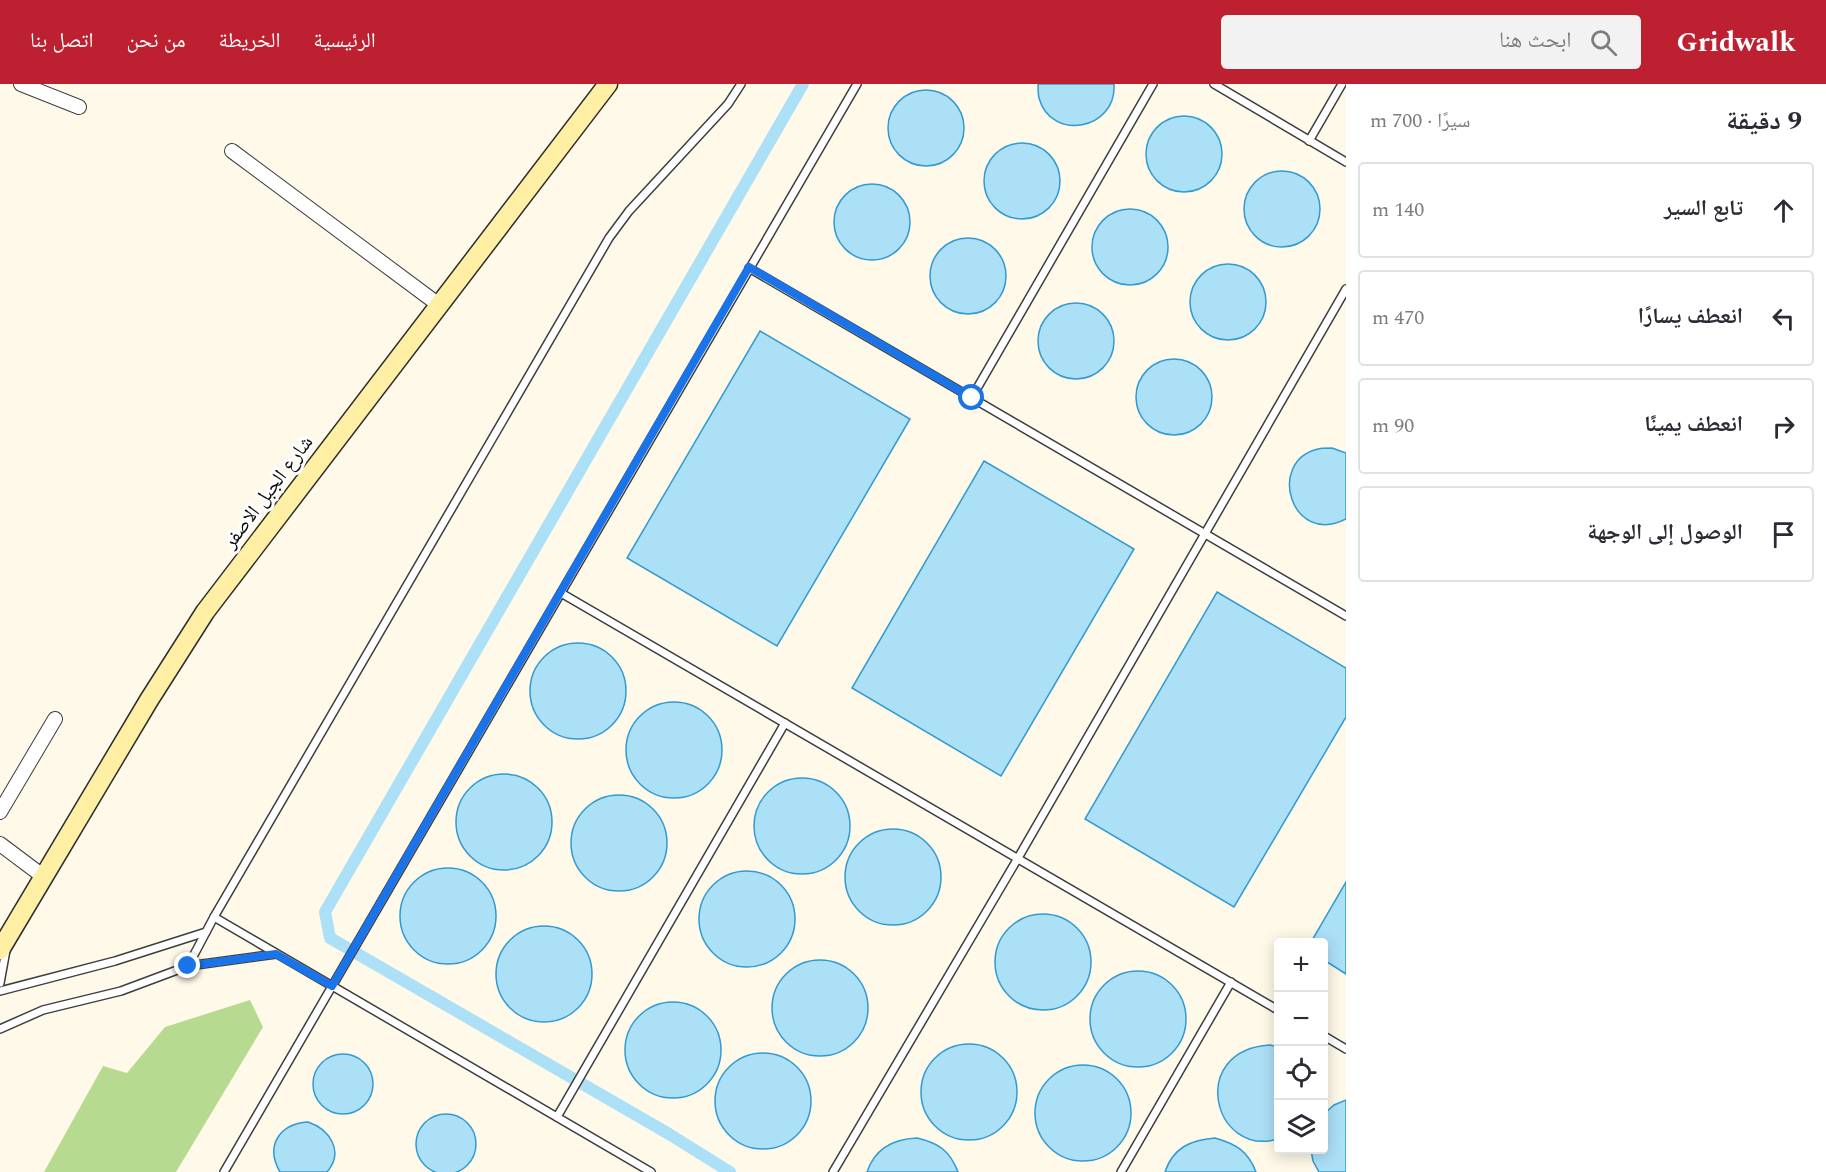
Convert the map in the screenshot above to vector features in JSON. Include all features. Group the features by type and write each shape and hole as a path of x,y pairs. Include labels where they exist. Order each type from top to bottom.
{"street":[{"path":"21,84 79,107"},
{"name":"شارع الجبل الاصفر","path":"4,943 160,682 206,612 608,84"},
{"path":"232,151 439,305"},
{"path":"0,812 55,719"},
{"path":"0,844 44,877"}],"lane":[{"path":"188,966 214,917 609,238 629,211 728,104 741,84"},
{"path":"224,1172 857,84"},
{"path":"972,398 1153,84"},
{"path":"1214,84 1346,162"},
{"path":"1309,141 1342,84"},
{"path":"749,267 1346,616"},
{"path":"833,1172 1018,858 1346,289"},
{"path":"561,593 1274,1008"},
{"path":"557,1117 786,723"},
{"path":"214,917 651,1172"},
{"path":"0,991 115,961 206,932"},
{"path":"0,983 4,943"},
{"path":"0,1029 43,1011 121,991 188,966 276,954"},
{"path":"1121,1172 1231,982"},
{"path":"1328,1039 1346,1048"}],"green space":[{"path":"250,1000 263,1027 176,1172 44,1172 103,1066 127,1073 165,1027"}],"water":[{"path":"1038,84 1114,84 1112,100 1105,112 1095,120 1082,125 1069,125 1056,121 1046,112 1039,98"},
{"path":"926,90 941,93 953,101 961,113 964,128 961,143 953,155 941,163 926,166 911,163 899,155 891,143 888,128 891,113 899,101 911,93"},
{"path":"1184,116 1199,119 1211,127 1219,139 1222,154 1219,169 1211,181 1199,189 1184,192 1169,189 1157,181 1149,169 1146,154 1149,139 1157,127 1169,119"},
{"path":"1022,143 1037,146 1049,154 1057,166 1060,181 1057,196 1049,208 1037,216 1022,219 1007,216 995,208 987,196 984,181 987,166 995,154 1007,146"},
{"path":"1282,171 1297,174 1309,182 1317,194 1320,209 1317,224 1309,236 1297,244 1282,247 1267,244 1255,236 1247,224 1244,209 1247,194 1255,182 1267,174"},
{"path":"872,184 887,187 899,195 907,207 910,222 907,237 899,249 887,257 872,260 857,257 845,249 837,237 834,222 837,207 845,195 857,187"},
{"path":"1130,209 1145,212 1157,220 1165,232 1168,247 1165,262 1157,274 1145,282 1130,285 1115,282 1103,274 1095,262 1092,247 1095,232 1103,220 1115,212"},
{"path":"968,238 983,241 995,249 1003,261 1006,276 1003,291 995,303 983,311 968,314 953,311 941,303 933,291 930,276 933,261 941,249 953,241"},
{"path":"1228,264 1243,267 1255,275 1263,287 1266,302 1263,317 1255,329 1243,337 1228,340 1213,337 1201,329 1193,317 1190,302 1193,287 1201,275 1213,267"},
{"path":"1076,303 1091,306 1103,314 1111,326 1114,341 1111,356 1103,368 1091,376 1076,379 1061,376 1049,368 1041,356 1038,341 1041,326 1049,314 1061,306"},
{"path":"760,331 910,419 777,646 627,558"},
{"path":"1174,359 1189,362 1201,370 1209,382 1212,397 1209,412 1201,424 1189,432 1174,435 1159,432 1147,424 1139,412 1136,397 1139,382 1147,370 1159,362"},
{"path":"1332,448 1346,453 1346,519 1327,525 1311,522 1299,512 1292,499 1290,484 1293,469 1302,457 1318,449"},
{"path":"984,461 1134,549 1001,776 852,688"},
{"path":"1217,592 1346,668 1346,717 1234,907 1085,819"},
{"path":"578,643 596,647 612,657 622,673 626,691 622,709 612,725 596,735 578,739 560,735 544,725 534,709 530,691 534,673 544,657 560,647"},
{"path":"674,702 692,706 708,716 718,732 722,750 718,768 708,784 692,794 674,798 656,794 640,784 630,768 626,750 630,732 640,716 656,706"},
{"path":"504,774 522,778 538,788 548,804 552,822 548,840 538,856 522,866 504,870 486,866 470,856 460,840 456,822 460,804 470,788 486,778"},
{"path":"802,778 820,782 836,792 846,808 850,826 846,844 836,860 820,870 802,874 784,870 768,860 758,844 754,826 758,808 768,792 784,782"},
{"path":"619,795 637,799 653,809 663,825 667,843 663,861 653,877 637,887 619,891 601,887 585,877 575,861 571,843 575,825 585,809 601,799"},
{"path":"893,829 911,833 927,843 937,859 941,877 937,895 927,911 911,921 893,925 875,921 859,911 849,895 845,877 849,859 859,843 875,833"},
{"path":"448,868 466,872 482,882 492,898 496,916 492,934 482,950 466,960 448,964 430,960 414,950 404,934 400,916 404,898 414,882 430,872"},
{"path":"747,871 765,875 781,885 791,901 795,919 791,937 781,953 765,963 747,967 729,963 713,953 703,937 699,919 703,901 713,885 729,875"},
{"path":"1346,882 1346,974 1328,963 1328,938 1313,938"},
{"path":"1043,914 1061,918 1077,928 1087,944 1091,962 1087,980 1077,996 1061,1006 1043,1010 1025,1006 1009,996 999,980 995,962 999,944 1009,928 1025,918"},
{"path":"544,926 562,930 578,940 588,956 592,974 588,992 578,1008 562,1018 544,1022 526,1018 510,1008 500,992 496,974 500,956 510,940 526,930"},
{"path":"820,960 838,964 854,974 864,990 868,1008 864,1026 854,1042 838,1052 820,1056 802,1052 786,1042 776,1026 772,1008 776,990 786,974 802,964"},
{"path":"1138,971 1156,975 1172,985 1182,1001 1186,1019 1182,1037 1172,1053 1156,1063 1138,1067 1120,1063 1104,1053 1094,1037 1090,1019 1094,1001 1104,985 1120,975"},
{"path":"673,1002 691,1006 707,1016 717,1032 721,1050 717,1068 707,1084 691,1094 673,1098 655,1094 639,1084 629,1068 625,1050 629,1032 639,1016 655,1006"},
{"path":"969,1044 987,1048 1003,1058 1013,1074 1017,1092 1013,1110 1003,1126 987,1136 969,1140 951,1136 935,1126 925,1110 921,1092 925,1074 935,1058 951,1048"},
{"path":"1274,1046 1274,1139 1256,1141 1238,1133 1225,1119 1218,1101 1219,1082 1227,1064 1244,1051"},
{"path":"763,1053 781,1057 797,1067 807,1083 811,1101 807,1119 797,1135 781,1145 763,1149 745,1145 729,1135 719,1119 715,1101 719,1083 729,1067 745,1057"},
{"path":"337,1054 349,1054 360,1059 368,1067 373,1084 371,1096 360,1109 349,1114 337,1114 326,1109 318,1101 313,1090 313,1078 318,1067 326,1059"},
{"path":"1083,1065 1101,1069 1117,1079 1127,1095 1131,1113 1127,1131 1117,1147 1101,1157 1083,1161 1065,1157 1049,1147 1039,1131 1035,1113 1039,1095 1049,1079 1065,1069"},
{"path":"1346,1100 1346,1172 1319,1172 1312,1154 1328,1154 1328,1110"},
{"path":"440,1114 452,1114 463,1119 471,1127 476,1138 476,1150 471,1161 455,1173 434,1172 421,1161 416,1150 416,1138 421,1127 429,1119"},
{"path":"308,1122 316,1125 328,1135 332,1142 335,1156 332,1164 327,1172 280,1172 274,1154 277,1138 289,1127"},
{"path":"917,1138 932,1142 943,1149 958,1172 867,1172 875,1157 886,1146 900,1140"},
{"path":"1215,1138 1240,1149 1256,1172 1165,1172 1178,1151 1190,1143"}],"waterway":[{"path":"730,1172 669,1134 330,938 325,912 803,84"}],"route":[{"path":"188,966 276,954 332,986 749,267 972,398"}]}
